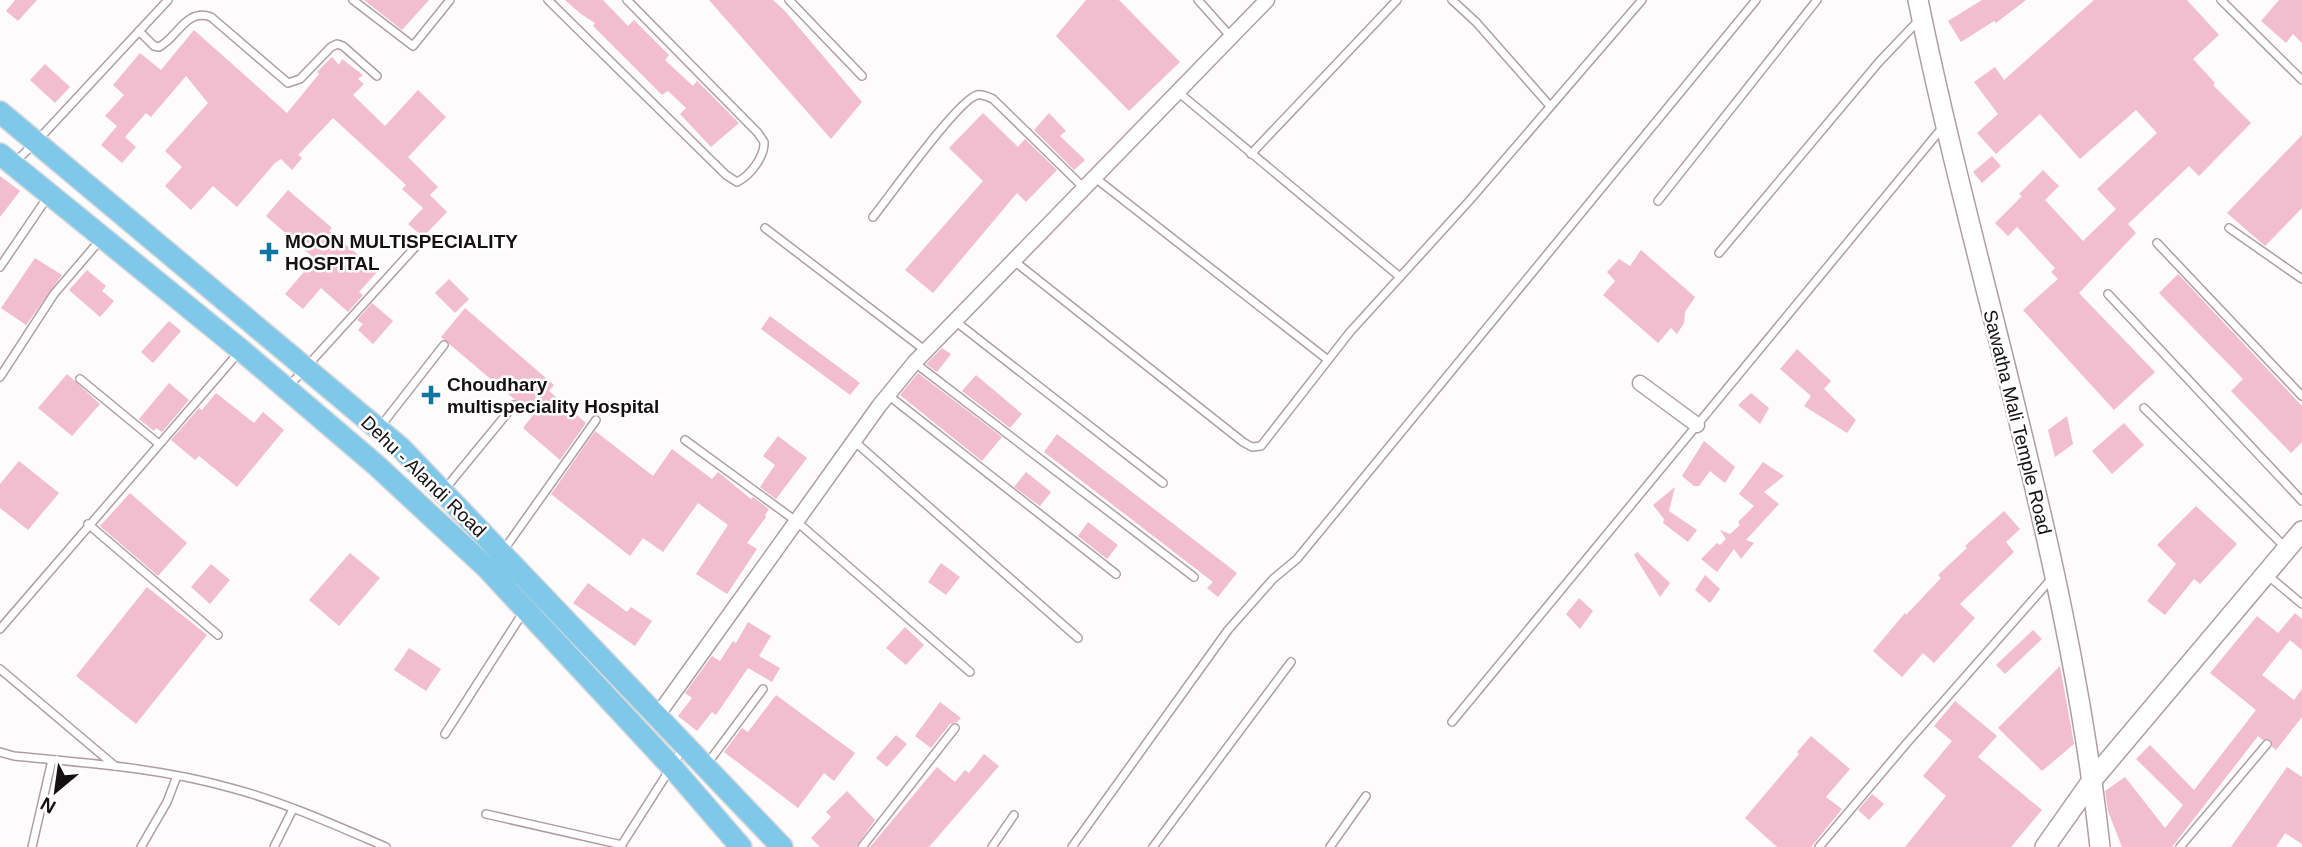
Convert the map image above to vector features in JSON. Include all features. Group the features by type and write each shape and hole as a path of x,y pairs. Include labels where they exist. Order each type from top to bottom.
{"main road":[{"name":"Dehu - Alandi Road","path":"0,112 401,448 782,847"},
{"name":"Dehu - Alandi Road","path":"6,159 241,350 376,465 487,568 644,736 741,847"}],"street":[{"path":"657,716 854,441 914,363 1267,0"},
{"name":"Sawatha Mali Temple Road","path":"1920,9 1944,126 2056,574 2093,779 2100,847"},
{"path":"1640,383 1697,425"},
{"path":"2045,847 2093,779 2302,531"}],"lane":[{"path":"6,159 36,142 168,0"},
{"path":"353,0 413,46 450,0"},
{"path":"548,0 726,176 737,182 742,180 762,155 764,142 628,0"},
{"path":"789,0 862,76"},
{"path":"1198,0 1231,37"},
{"path":"1251,154 1397,0"},
{"path":"1452,0 1476,22 1550,106"},
{"path":"1013,261 1242,442 1252,447 1261,446 1350,332 1642,0"},
{"path":"1072,847 1228,630 1273,579 1297,559 1756,0"},
{"path":"1658,201 1818,0"},
{"path":"2221,0 2302,80"},
{"path":"1719,253 1920,9"},
{"path":"139,31 154,46 159,47 198,13 211,17 288,83 300,79 337,44 344,46 377,76"},
{"path":"1178,92 1400,277"},
{"path":"873,217 957,110 975,95 984,95 993,99 1089,183 1328,360"},
{"path":"1452,722 1944,126"},
{"path":"0,267 49,194"},
{"path":"765,228 926,351"},
{"path":"2230,228 2302,279"},
{"path":"0,377 54,294 103,238"},
{"path":"2157,243 2302,396"},
{"path":"286,389 418,244"},
{"path":"2108,293 2302,501"},
{"path":"955,321 1163,483"},
{"path":"379,429 444,345"},
{"path":"0,629 241,350"},
{"path":"914,363 1194,577"},
{"path":"80,379 159,444"},
{"path":"888,395 1116,574"},
{"path":"443,491 514,405"},
{"path":"2144,408 2287,549"},
{"path":"502,552 596,420"},
{"path":"685,440 796,521 970,672"},
{"path":"854,441 1078,638"},
{"path":"88,524 218,635"},
{"path":"1819,847 2056,574"},
{"path":"2266,574 2302,604"},
{"path":"445,734 525,608 539,591"},
{"path":"1153,847 1291,662"},
{"path":"0,669 116,767"},
{"path":"705,768 763,689"},
{"path":"644,736 657,716"},
{"path":"862,847 955,728"},
{"path":"2180,847 2267,744"},
{"path":"486,814 622,846 685,747"},
{"path":"0,752 177,776 231,788 386,847"},
{"path":"32,847 52,760"},
{"path":"141,847 177,776"},
{"path":"1330,847 1366,796"},
{"path":"274,847 293,810"},
{"path":"992,847 1014,815"}],"building":[{"path":"15,0 37,0 18,21 6,11"},
{"path":"364,0 429,0 402,30"},
{"path":"565,0 603,0 628,26 634,20 669,55 665,60 693,86 697,81 739,123 711,147 680,114 686,108 668,91 662,95 593,26 595,23"},
{"path":"709,0 773,0 784,10 862,102 831,139"},
{"path":"1086,0 1119,0 1180,62 1129,111 1056,36"},
{"path":"1982,0 2026,0 1996,23 1994,21 1961,42 1948,21"},
{"path":"2094,0 2187,0 2219,35 2193,59 2215,83 2213,85 2251,123 2199,176 2189,166 2128,224 2136,233 2079,293 2155,372 2114,410 2023,310 2058,279 2051,272 2055,268 2017,227 2008,236 1995,223 2043,170 2059,186 2045,200 2083,241 2116,209 2097,189 2157,133 2136,110 2080,159 2040,114 1996,154 1977,133 1998,114 1974,82 1995,67 2004,80"},
{"path":"2279,0 2302,0 2302,43 2293,34 2286,43 2261,21"},
{"path":"194,30 287,113 319,74 317,72 332,57 339,65 342,59 363,75 358,79 364,84 353,95 385,126 418,90 446,117 408,157 438,187 430,195 447,212 423,237 408,224 423,208 402,189 406,185 333,118 298,155 302,158 292,170 281,159 275,163 237,207 213,186 191,210 165,186 182,167 165,151 208,103 186,76 151,117 146,113 125,137 136,147 122,163 101,145 117,126 105,116 124,95 113,85 140,53 161,70"},
{"path":"45,64 70,87 55,103 30,80"},
{"path":"983,113 1018,147 1025,139 1057,170 1026,202 1017,193 933,293 905,270 983,181 949,148"},
{"path":"1049,113 1066,131 1060,136 1085,160 1074,170 1034,130"},
{"path":"2302,135 2302,208 2265,246 2227,213"},
{"path":"1992,156 2001,166 1982,183 1973,172"},
{"path":"0,176 20,191 0,217"},
{"path":"288,190 332,228 329,231 378,271 359,292 363,295 348,312 321,288 303,309 285,294 315,259 266,216"},
{"path":"1641,250 1695,297 1685,312 1684,323 1677,334 1671,328 1658,343 1603,295 1615,281 1607,272 1619,259 1630,266"},
{"path":"35,258 62,275 26,325 1,308"},
{"path":"87,270 106,286 102,291 114,301 100,317 69,290"},
{"path":"2178,274 2302,406 2302,442 2291,453 2231,391 2243,379 2159,293"},
{"path":"449,279 469,299 455,313 435,293"},
{"path":"372,303 393,321 373,344 358,330 363,324 357,320"},
{"path":"465,308 554,385 549,391 586,423 560,460 523,428 533,415 441,337"},
{"path":"770,316 860,383 850,395 761,329"},
{"path":"169,321 181,331 153,363 141,352"},
{"path":"942,348 951,354 937,372 926,364"},
{"path":"1797,349 1831,381 1824,389 1856,420 1847,433 1804,406 1811,396 1780,369"},
{"path":"918,373 1002,437 982,461 900,395"},
{"path":"67,374 100,404 72,436 38,408"},
{"path":"976,375 1022,414 1010,428 962,391"},
{"path":"169,383 189,400 162,432 156,428 154,431 139,419"},
{"path":"216,393 254,423 263,412 284,430 237,487 199,456 195,460 171,440"},
{"path":"1751,393 1769,408 1760,424 1738,405"},
{"path":"2067,416 2073,444 2055,457 2048,430"},
{"path":"2124,423 2144,445 2112,474 2092,451"},
{"path":"595,431 653,476 672,449 712,479 718,472 751,499 753,497 769,509 747,543 757,549 727,594 696,574 728,525 698,503 663,552 643,538 630,556 551,494"},
{"path":"1057,434 1237,573 1218,597 1207,588 1213,582 1044,452"},
{"path":"778,436 807,458 776,499 760,487 775,465 763,456"},
{"path":"1704,441 1735,467 1725,483 1710,471 1699,486 1694,486 1682,476"},
{"path":"19,461 59,493 28,530 0,508 0,484"},
{"path":"1763,462 1784,476 1764,492 1779,504 1746,540 1754,543 1741,559 1734,549 1717,572 1701,559 1717,543 1720,545 1726,539 1720,530 1730,534 1754,506 1739,494"},
{"path":"1026,472 1051,492 1040,506 1014,487"},
{"path":"1675,487 1669,511 1697,530 1688,542 1663,523 1664,519 1653,505"},
{"path":"130,493 187,543 158,576 100,526"},
{"path":"2196,506 2237,544 2200,584 2194,579 2165,615 2147,601 2176,564 2157,545"},
{"path":"2004,511 2020,529 2006,542 2014,552 1960,604 1975,618 1934,663 1923,653 1902,677 1873,651 1905,613 1906,615 1941,578 1938,575 1967,548 1965,546"},
{"path":"1088,522 1118,545 1107,559 1078,536"},
{"path":"1637,552 1670,583 1660,597 1634,555"},
{"path":"350,553 380,578 339,626 309,600"},
{"path":"941,563 960,577 946,595 928,582"},
{"path":"211,564 230,580 210,604 191,587"},
{"path":"1705,575 1720,589 1710,603 1695,590"},
{"path":"588,583 627,612 631,607 652,621 635,646 573,603"},
{"path":"147,587 207,635 136,724 76,676"},
{"path":"1579,598 1593,611 1580,629 1566,614"},
{"path":"2295,613 2302,619 2302,650 2290,640 2262,675 2294,700 2302,689 2302,717 2276,750 2270,739 2263,740 2258,736 2172,847 2122,847 2108,811 2105,791 2125,777 2165,828 2183,805 2136,759 2150,745 2194,790 2256,710 2210,673 2257,616 2278,633"},
{"path":"748,622 771,636 759,656 780,668 772,682 748,668 716,715 712,712 697,731 678,716 692,698 685,693 712,656 720,661 733,641 736,643"},
{"path":"905,627 924,645 906,665 886,648"},
{"path":"2033,630 2042,639 2005,674 1996,665"},
{"path":"409,648 441,669 426,691 394,670"},
{"path":"2060,666 2074,744 2042,771 1998,728"},
{"path":"776,695 855,753 834,781 824,773 798,808 724,752 742,728 748,732"},
{"path":"1955,701 1997,736 1978,757 2042,810 2011,847 1905,847 1946,796 1923,776 1952,741 1934,726"},
{"path":"940,702 961,718 950,724 931,748 915,736"},
{"path":"896,735 907,744 887,767 876,758"},
{"path":"1811,736 1850,769 1826,797 1842,809 1811,847 1777,847 1745,818"},
{"path":"984,754 999,766 929,847 870,847 937,767 955,782 965,770 969,773"},
{"path":"2287,767 2302,777 2302,844 2285,833 2276,847 2231,847"},
{"path":"847,791 875,820 856,847 820,847 811,838 831,817 826,812"},
{"path":"1872,794 1884,804 1869,820 1858,810"}],"place":[{"name":"MOON MULTISPECIALITY HOSPITAL","path":"269,252"},
{"name":"Choudhary multispeciality Hospital","path":"431,395"}]}
